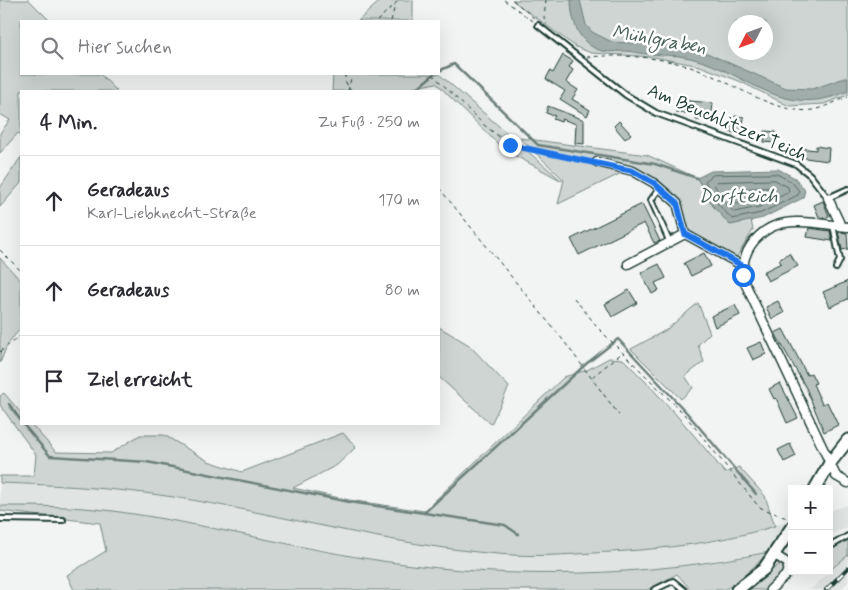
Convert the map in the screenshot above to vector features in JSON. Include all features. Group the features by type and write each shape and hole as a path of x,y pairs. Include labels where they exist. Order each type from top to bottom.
{"main road":[{"path":"817,485 848,440"},
{"path":"737,590 756,577 790,530"}],"street":[{"path":"596,162 633,171 660,188 677,203 685,234 743,266"},
{"name":"Am Beuchlitzer Teich","path":"828,198 841,226"},
{"path":"841,226 792,222 768,229 747,248 743,266 744,282 830,464 836,476 848,482"},
{"path":"628,264 685,234"},
{"path":"774,554 788,562"},
{"path":"770,590 786,575 788,571"}],"lane":[{"name":"Am Beuchlitzer Teich","path":"538,25 626,95 656,114 796,164 810,174 828,198"},
{"path":"660,188 652,200 670,243"},
{"path":"828,198 848,189"},
{"path":"836,268 840,260 841,226"},
{"path":"0,519 63,520"},
{"path":"833,545 848,536"},
{"path":"654,590 673,581 684,590"}],"path":[{"path":"377,20 399,0"},
{"path":"504,0 538,25"},
{"path":"513,0 535,18 538,25"},
{"path":"546,0 544,18 554,38"},
{"path":"391,20 395,4"},
{"path":"579,58 604,56 666,61 699,70 765,100 797,110 816,109 848,97"},
{"path":"345,75 349,90"},
{"path":"349,90 352,75"},
{"path":"433,75 484,125 510,145 596,162"},
{"path":"440,189 463,215 619,415"},
{"path":"0,250 20,270"},
{"path":"574,298 600,330 684,414 759,507 788,518"},
{"path":"0,352 20,336"},
{"path":"591,378 622,352"}],"shaded area":[{"path":"0,0 29,0 49,20 20,20 20,75 101,75 116,90 20,90 20,134 18,133 0,153 0,133 10,120 0,114"},
{"path":"381,0 413,0 413,20 359,20"},
{"path":"512,0 848,0 848,95 824,104 789,106 739,81 700,66 654,57 591,53 576,47"},
{"path":"333,75 440,75 562,181 503,149 436,83 409,90 332,90"},
{"path":"520,138 647,155 697,178 713,206 730,225 751,220 753,230 735,260 689,233 680,202 634,167 558,204 564,180"},
{"path":"20,158 20,184 0,207 0,188"},
{"path":"0,258 20,280 20,329 8,343 0,363"},
{"path":"698,303 710,333 698,345 704,362 685,376 693,388 681,399 631,349 666,330"},
{"path":"440,328 469,345 509,387 491,424 440,378"},
{"path":"609,358 623,359 676,414 725,473 739,467 765,496 775,526 708,542 662,548 557,555 510,555 416,544 173,497 86,487 0,483 0,476 34,476 36,455 0,405 0,396 4,393 20,412 20,425 32,425 56,452 111,453 140,435 164,435 208,461 242,472 343,433 356,447 337,465 293,488 349,500 424,511 564,377 587,370"},
{"path":"0,483 93,487 172,497 390,538 498,554 577,554 713,542 786,522 782,530 788,529 788,540 773,544 769,552 664,568 613,573 546,575 464,571 388,562 112,511 0,506"},
{"path":"848,505 848,528 833,533 833,510"},
{"path":"0,506 99,509 182,522 354,557 484,572 579,573 627,571 674,567 769,552 737,583 723,590 691,590 677,574 647,590 74,590 67,575 106,551 100,523 0,511"},
{"path":"848,539 848,555 833,568 833,548"},
{"path":"848,555 848,582 840,590 810,590 826,575 833,575 833,569"},
{"path":"778,565 784,565 784,572 765,590 750,590"}],"water":[{"path":"571,0 580,0 586,25 592,32 612,42 686,46 709,54 786,88 812,89 848,77 848,91 823,99 800,100 780,96 761,89 702,61 679,56 628,51 602,51 592,47 581,36 572,15"},
{"name":"Dorfteich","path":"778,169 795,178 805,190 803,198 763,218 730,225 713,206 697,178 711,171"}],"building":[{"path":"563,55 573,61 569,67 573,70 566,82 578,90 572,99 590,110 587,116 560,99 565,91 546,79 550,71 553,73"},
{"path":"678,100 713,103 711,121 696,120 697,115 676,112"},
{"path":"548,106 584,120 584,144 575,143 576,124 562,119 561,122 553,119 555,116 546,113"},
{"path":"735,116 744,117 742,134 729,132 731,120"},
{"path":"619,121 631,134 625,139 614,126"},
{"path":"765,131 776,132 775,143 764,142"},
{"path":"816,146 829,148 828,161 798,157 799,148 816,150"},
{"path":"823,201 829,216 825,218 819,217 814,205"},
{"path":"642,204 660,241 654,243 644,223 579,255 571,239"},
{"path":"809,228 830,231 832,241 807,237"},
{"path":"838,232 847,233 848,249 842,250"},
{"path":"704,253 711,266 691,276 684,263"},
{"path":"789,253 798,266 768,281 763,272 781,263 779,260"},
{"path":"659,264 666,278 655,283 659,290 652,294 641,273"},
{"path":"848,281 848,299 830,307 823,292"},
{"path":"629,290 637,303 612,317 605,304"},
{"path":"778,301 784,313 772,319 766,307"},
{"path":"735,305 740,315 715,327 711,316"},
{"path":"783,329 807,375 811,373 816,383 813,384 822,404 827,402 838,425 824,432 806,388 775,333"},
{"path":"761,342 766,354 753,360 747,348"},
{"path":"780,383 798,418 787,423 776,398 774,399 769,389"},
{"path":"790,444 796,456 784,462 778,450"}],"waterway":[{"path":"440,71 454,64 538,145 655,164 697,178"},
{"path":"415,90 433,75"},
{"path":"425,512 586,364 618,339 687,413 756,494"},
{"path":"9,404 20,420"},
{"path":"24,425 50,456 147,462 350,502 505,525 518,534"}],"railway":[{"path":"826,590 848,568"}],"route":[{"path":"510,145 633,171 654,183 677,203 685,234 729,260 743,266 743,275"}],"water label":[{"name":"Mühlgraben","path":"659,40"}]}
